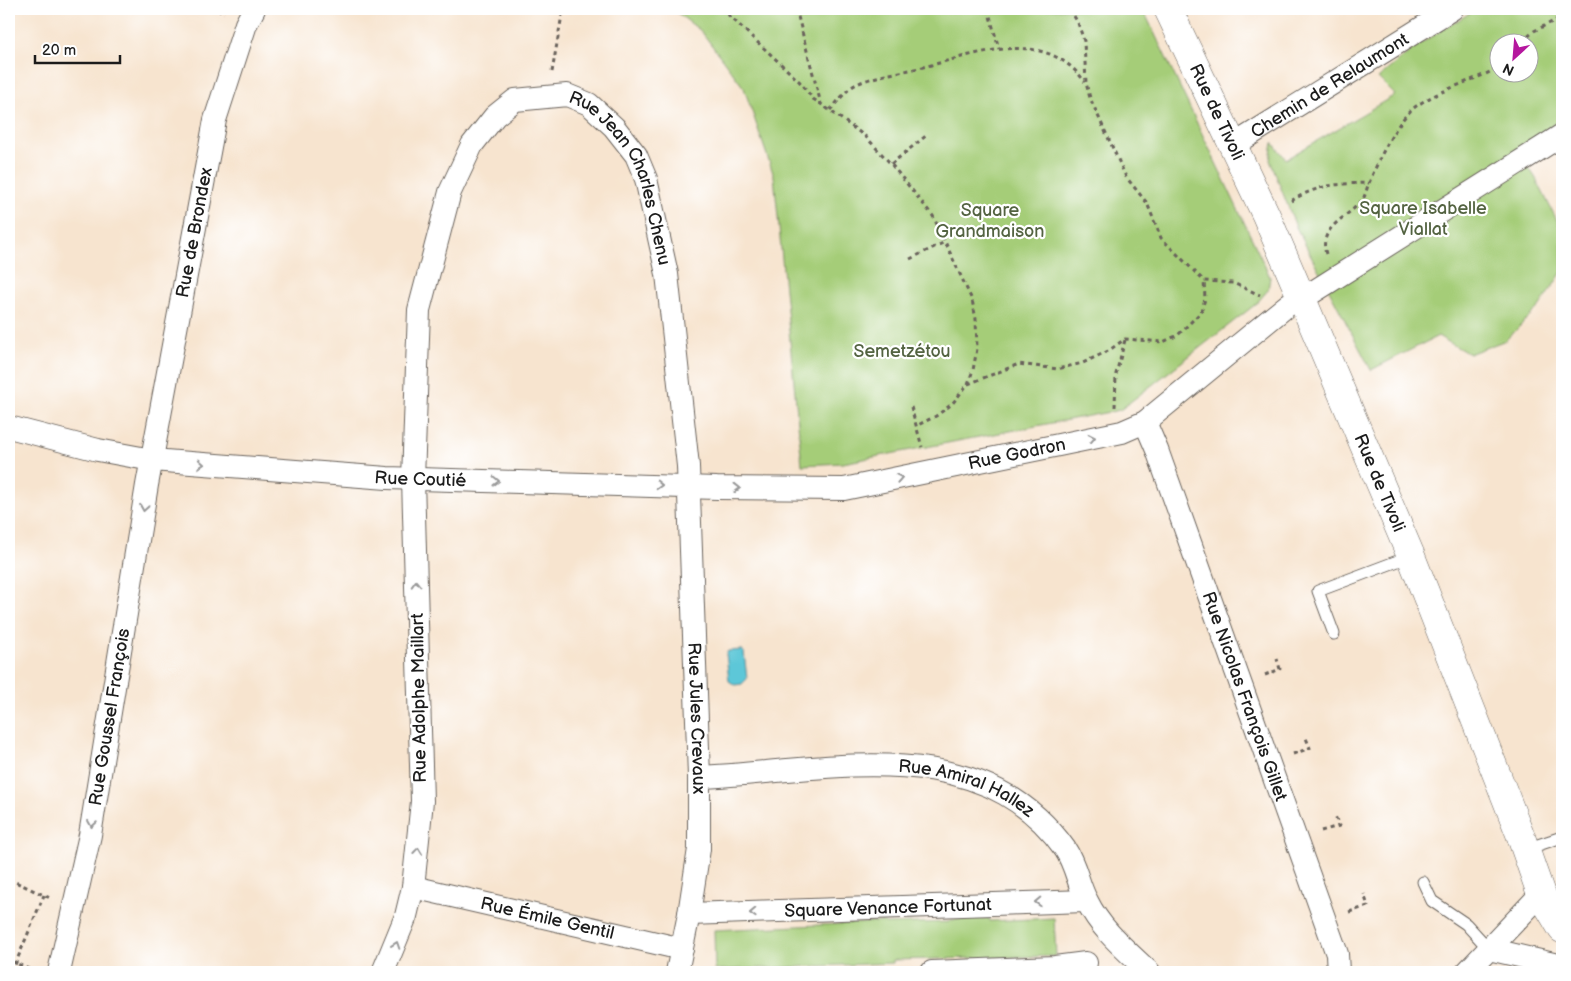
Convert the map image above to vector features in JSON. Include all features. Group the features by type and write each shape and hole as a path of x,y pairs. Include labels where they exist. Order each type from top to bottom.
{"street":[{"name":"Rue de Brondex","path":"152,460 215,120 246,24 254,9"},
{"name":"Rue de Tivoli","path":"1168,9 1266,215 1302,299 1411,556 1526,850 1541,894 1562,929"},
{"name":"Chemin de Relaumont","path":"1232,146 1452,9"},
{"name":"Rue Jean Charles Chenu","path":"413,479 419,310 450,192 472,145 494,116 515,100 567,95 589,104 614,127 636,155 646,179 667,274 689,486"},
{"name":"Rue Godron","path":"689,486 844,489 1122,432 1145,422 1289,304 1302,299 1336,278 1562,135"},
{"name":"Rue Nicolas François Gillet","path":"1145,422 1157,450 1337,954 1338,972"},
{"name":"Rue Coutié","path":"9,427 98,450 152,460 413,479 689,486"},
{"name":"Rue Goussel François","path":"59,972 90,836 152,460"},
{"name":"Rue Adolphe Maillart","path":"384,972 406,916 413,887 422,801 413,479"},
{"name":"Rue Jules Crevaux","path":"677,972 689,914 699,849 699,777 689,486"},
{"name":"Rue Amiral Hallez","path":"699,777 894,764 954,773 990,785 1034,813 1066,850 1086,901 1112,938 1149,972"},
{"name":"Rue Émile Gentil","path":"413,887 682,949"},
{"path":"1467,972 1541,894"},
{"name":"Square Venance Fortunat","path":"689,914 1086,901"},
{"path":"932,972 1055,967 1085,968 1112,938"},
{"path":"1489,949 1562,966"}],"lane":[{"path":"1334,634 1318,591 1411,556"},
{"path":"1526,850 1562,837"},
{"path":"1423,882 1432,901 1466,924 1489,949"}],"path":[{"path":"548,96 563,9"},
{"path":"722,9 799,81 813,99 866,137 891,164 933,216 972,300 976,319 977,349 968,384 952,404 936,416 916,426"},
{"path":"796,9 822,104"},
{"path":"988,9 999,49"},
{"path":"1070,9 1078,23 1084,41 1086,83 1100,121 1126,177 1147,203 1160,238 1204,281 1233,283 1256,292 1266,300 1276,314"},
{"path":"1533,32 1562,17"},
{"path":"830,110 856,84 999,49 1024,48 1050,53 1077,72 1086,83"},
{"path":"1336,278 1325,252 1327,235 1335,223 1363,198 1396,130 1413,108 1430,98 1488,73"},
{"path":"891,164 927,135"},
{"path":"1266,215 1314,188 1369,183"},
{"path":"910,259 945,242"},
{"path":"968,384 1019,364 1057,369 1083,363 1108,351 1125,339 1164,342 1178,335 1201,312 1205,300 1204,281"},
{"path":"1122,432 1115,409 1116,374 1125,339"},
{"path":"911,407 928,472"},
{"path":"9,878 73,909"},
{"path":"12,972 44,895"},
{"path":"10,961 36,972"}],"green space":[{"name":"Square Grandmaison","path":"672,9 1143,9 1270,277 1268,290 1256,304 1120,410 843,463 802,465 774,176 744,88 701,31"},
{"name":"Square Isabelle Viallat","path":"1476,9 1562,9 1562,119 1517,150 1535,177 1562,230 1562,272 1539,307 1506,340 1469,354 1438,336 1371,370 1296,227 1270,160 1273,143 1286,159 1395,95 1378,78 1415,47"},
{"path":"989,918 990,921 1054,918 1056,956 893,960 893,963 715,970 714,930 882,922 886,924 949,922 949,920"}],"water":[{"path":"742,650 744,652 747,679 742,684 735,685 729,681 726,654 728,651"}],"park label":[{"name":"Semetzétou","path":"902,351"}]}
